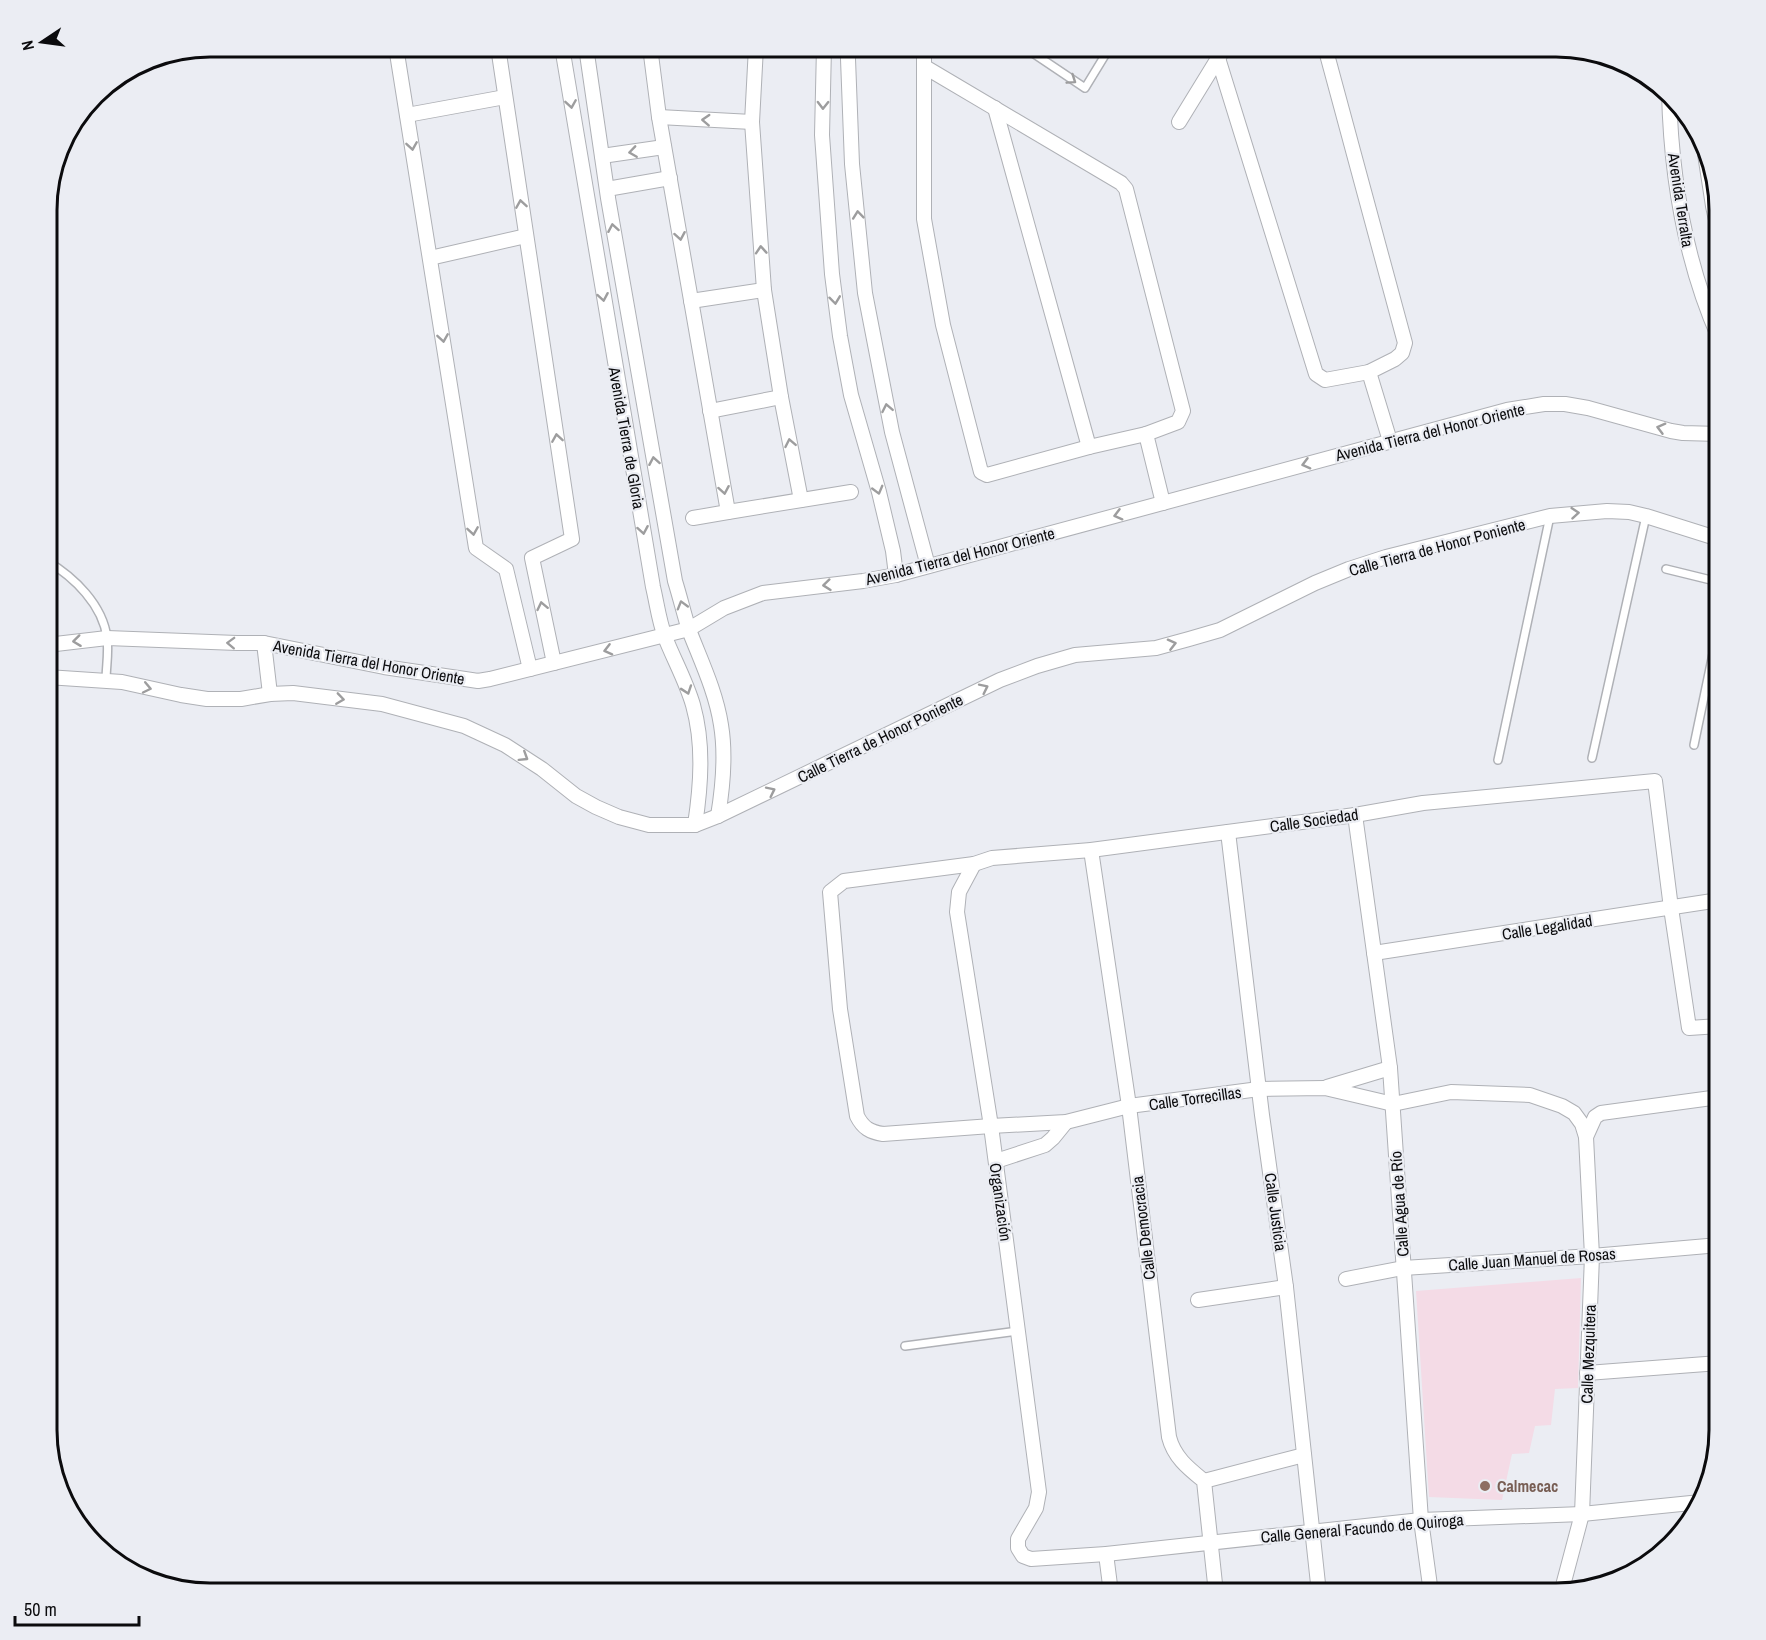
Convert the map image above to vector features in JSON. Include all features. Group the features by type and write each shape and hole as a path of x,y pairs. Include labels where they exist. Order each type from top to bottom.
{"street":[{"path":"398,57 476,548 506,569 530,669"},
{"path":"500,57 572,538 532,558 554,663"},
{"name":"Avenida Tierra de Gloria","path":"564,57 651,576 665,636 681,670 693,707 700,746 701,786 696,825"},
{"name":"Avenida Tierra de Gloria","path":"587,57 607,189 675,581 689,629 707,675 721,725 723,772 718,816"},
{"path":"651,57 664,147 728,512"},
{"path":"755,57 752,122 764,290 781,397 801,500"},
{"path":"824,57 822,135 832,274 840,336 851,396 879,492 893,551 896,575"},
{"path":"848,57 852,164 865,293 892,432 928,566"},
{"path":"924,57 924,219 943,325 981,472 987,475 1146,434 1178,422 1183,411 1126,189 1121,183 925,67"},
{"path":"1179,122 1219,57"},
{"path":"1223,57 1316,374 1325,380 1369,372 1402,353 1405,343 1328,57"},
{"path":"407,116 505,97"},
{"path":"995,108 1089,447"},
{"name":"Avenida Terralta","path":"1670,109 1675,176 1685,233 1697,281 1709,312"},
{"path":"659,117 752,122"},
{"path":"602,156 664,147"},
{"path":"607,189 670,178"},
{"path":"430,258 526,236"},
{"path":"691,301 764,290"},
{"path":"1369,372 1390,441"},
{"path":"710,411 781,397"},
{"name":"Avenida Tierra del Honor Oriente","path":"57,644 107,638 264,643 384,667 478,681 490,680 689,629 724,608 763,592 896,575 1507,410 1534,405 1565,404 1588,408 1671,431 1709,434"},
{"path":"1146,434 1163,503"},
{"path":"693,518 851,492"},
{"name":"Calle Tierra de Honor Poniente","path":"57,678 122,682 207,699 241,699 270,694 316,695 382,704 464,726 505,745 542,769 576,796 619,817 649,825 696,825 990,685 1037,666 1075,655 1156,648 1221,630 1315,583 1386,557 1550,516 1607,511 1629,512 1646,516 1709,536"},
{"path":"264,643 270,694"},
{"name":"Calle Sociedad","path":"867,1130 861,1124 858,1116 840,1009 830,892 844,881 974,864 992,858 1091,850 1355,815 1423,803 1655,781 1671,908"},
{"name":"Calle Agua de Río","path":"1355,815 1390,1068 1421,1520 1430,1583"},
{"name":"Calle Justicia","path":"1228,832 1286,1287 1318,1583"},
{"name":"Calle Democracia","path":"1091,850 1129,1106 1168,1437 1174,1453 1204,1481"},
{"name":"Organización","path":"974,864 959,892 957,912 996,1161 1039,1492 1036,1508 1018,1539 1018,1548 1023,1556"},
{"name":"Calle Legalidad","path":"1374,953 1709,902"},
{"path":"1671,908 1689,1028 1709,1027"},
{"name":"Calle Torrecillas","path":"1325,1088 1390,1068"},
{"name":"Calle Torrecillas","path":"867,1130 883,1134 1066,1122 1129,1106 1259,1089 1325,1088 1393,1104 1451,1092 1530,1095 1562,1106 1574,1113 1582,1124 1586,1137"},
{"name":"Calle Mezquitera","path":"1564,1583 1582,1514 1592,1256 1586,1137 1597,1115 1606,1112 1709,1098"},
{"path":"996,1161 1045,1144 1066,1122"},
{"name":"Calle Juan Manuel de Rosas","path":"1346,1279 1403,1268 1709,1246"},
{"path":"1198,1300 1286,1287"},
{"path":"1587,1373 1709,1364"},
{"path":"1215,1583 1204,1481 1304,1455"},
{"name":"Calle General Facundo de Quiroga","path":"1023,1556 1031,1559 1106,1554 1421,1520 1582,1514 1691,1503"},
{"path":"1106,1554 1110,1583"}],"lane":[{"path":"1039,57 1085,88 1104,57"},
{"path":"1498,760 1550,516"},
{"path":"1592,758 1646,516"},
{"path":"57,568 79,585 101,618 107,638 106,681"},
{"path":"1666,569 1709,580"},
{"path":"1694,746 1709,673"},
{"path":"904,1346 1019,1331"}],"shaded area":[{"path":"1581,1278 1578,1388 1555,1389 1551,1425 1535,1426 1529,1453 1512,1454 1502,1500 1429,1497 1416,1291"}],"place":[{"name":"Calmecac","path":"1485,1486"}]}
